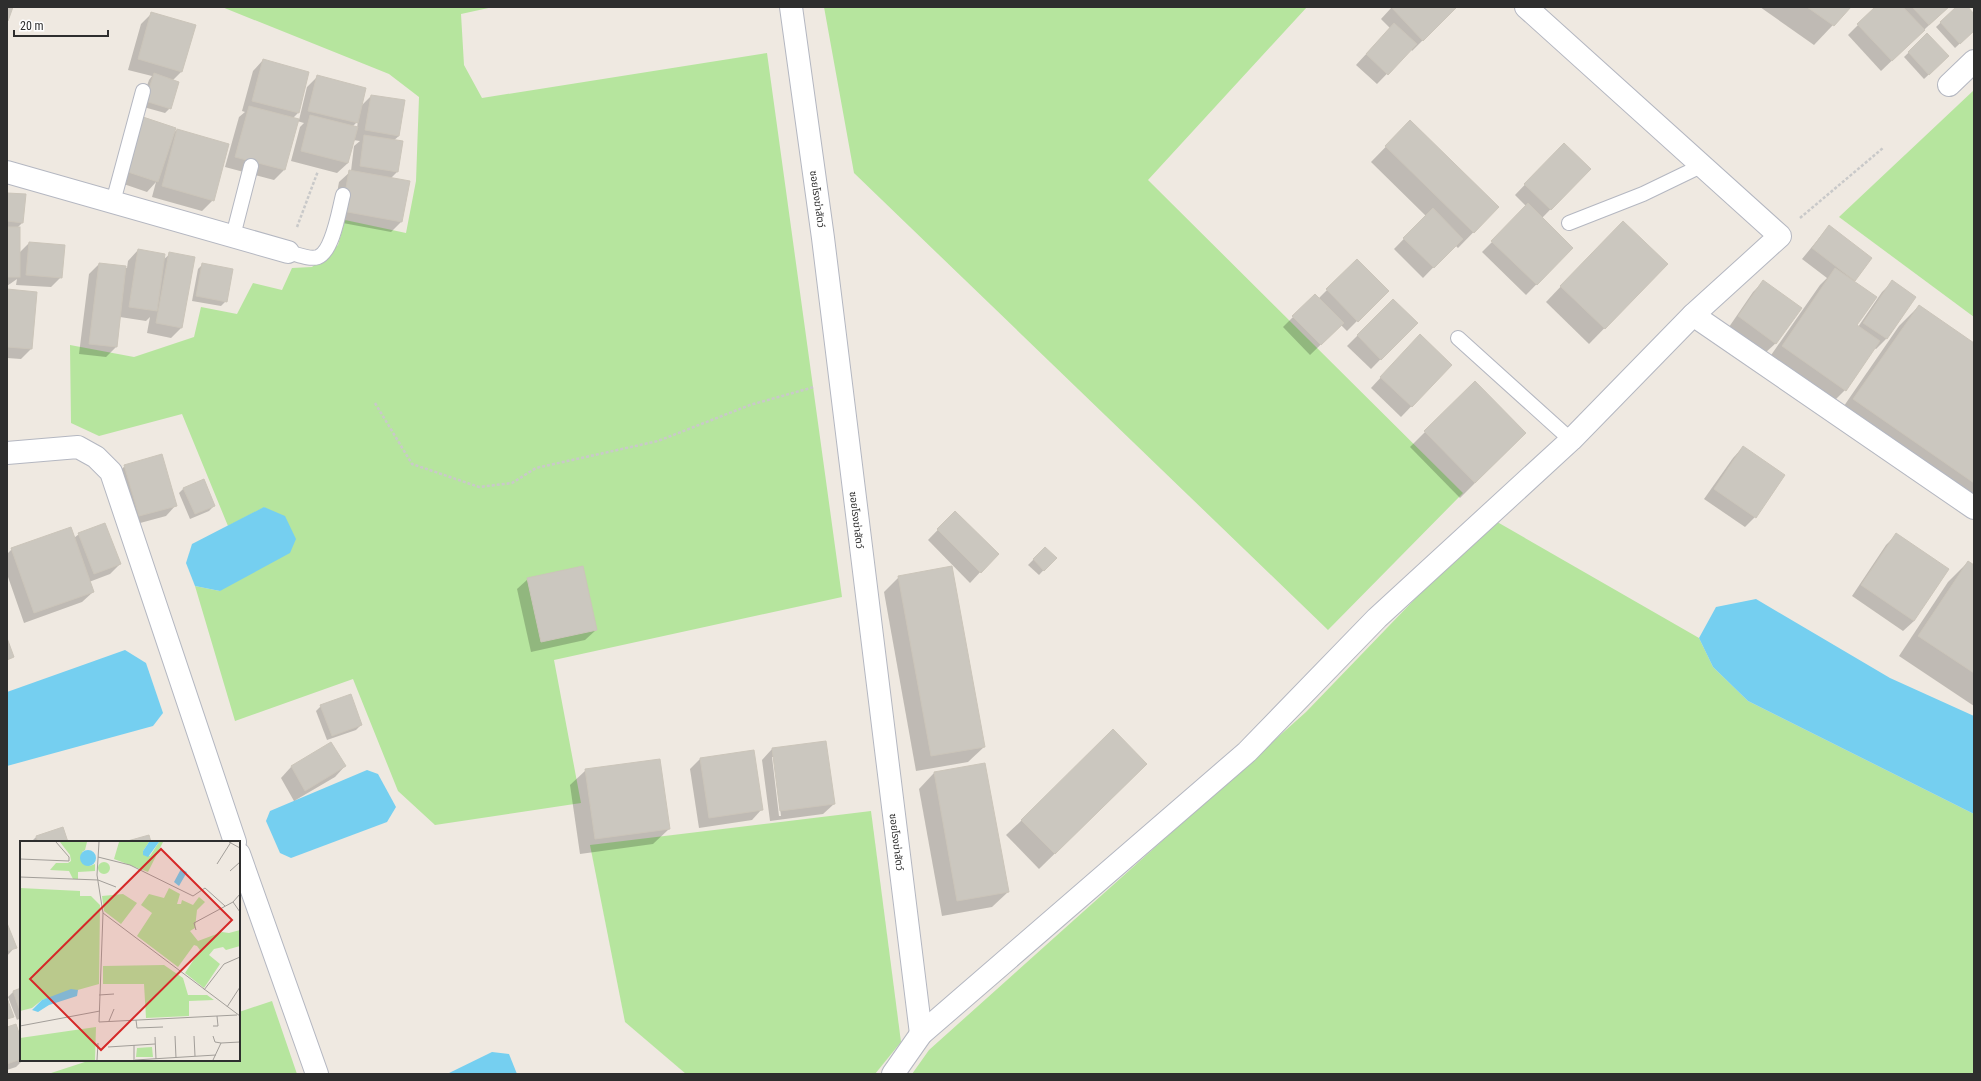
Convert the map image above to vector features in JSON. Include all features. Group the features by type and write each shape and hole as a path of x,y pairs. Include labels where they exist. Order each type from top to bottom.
{"street":[{"name":"ซอยโรงฆ่าสัตว์","path":"791,7 823,238 921,1034"},
{"path":"893,1074 921,1034 1246,752 1377,618 1571,440 1693,315 1780,236 1526,7"},
{"path":"1949,85 1974,61"},
{"path":"7,172 288,252"},
{"path":"1693,315 1974,508"},
{"path":"7,454 78,447 96,457 111,472 235,841"},
{"path":"240,857 317,1074"}],"lane":[{"path":"113,202 143,91"},
{"path":"233,236 251,166"},
{"path":"1569,223 1650,192 1701,166"},
{"path":"288,252 311,258 319,257 329,249 342,195"},
{"path":"1458,338 1571,440"}],"path":[{"path":"1780,236 1882,148"},
{"path":"288,252 318,171"},
{"path":"375,403 412,464 479,487 512,483 536,468 658,441 750,405 840,380"}],"green space":[{"path":"222,7 493,7 461,14 464,65 482,98 767,53 842,597 554,660 581,803 435,825 398,791 353,679 235,721 195,586 220,591 265,507 228,526 182,414 99,436 71,423 70,345 134,357 194,337 201,307 237,314 253,283 282,290 292,268 312,267 338,245 345,220 406,233 416,181 419,97 389,74"},
{"path":"824,7 1307,7 1148,180 1463,493 1328,630 854,173"},
{"path":"1974,90 1974,317 1839,217"},
{"path":"1492,519 1699,638 1713,667 1748,701 1974,814 1974,1074 912,1074 929,1050 1306,712"},
{"path":"871,811 901,1042 875,1074 686,1074 625,1022 590,845"},
{"path":"272,1001 297,1074 48,1074 88,1061 240,1061 240,1012"}],"water":[{"path":"264,507 285,516 296,539 290,553 220,591 195,586 186,563 192,544"},
{"path":"1756,599 1890,678 1974,716 1974,814 1748,701 1713,667 1699,638 1716,607"},
{"path":"125,650 146,663 163,713 153,726 7,766 7,692"},
{"path":"367,770 378,774 396,807 387,822 291,858 280,853 266,821 270,811"},
{"path":"492,1052 509,1054 517,1074 447,1074"}],"building":[{"path":"7,7 13,7 8,21 7,21"},
{"path":"1391,7 1457,7 1423,41"},
{"path":"1807,7 1851,7 1834,26"},
{"path":"1875,7 1903,7 1925,30 1892,61 1857,24"},
{"path":"1912,7 1949,7 1929,25"},
{"path":"1956,7 1968,7 1974,14 1974,31 1960,44 1940,22"},
{"path":"151,12 196,25 182,72 138,59"},
{"path":"1394,23 1417,44 1388,75 1366,54"},
{"path":"1927,33 1949,56 1929,75 1908,52"},
{"path":"263,59 309,72 299,113 252,101"},
{"path":"154,73 179,82 171,109 145,101"},
{"path":"317,75 366,88 358,123 308,111"},
{"path":"371,95 405,100 399,136 365,130"},
{"path":"249,106 299,119 285,170 235,157"},
{"path":"310,115 358,127 348,163 301,151"},
{"path":"140,116 176,128 158,182 122,170"},
{"path":"1410,120 1499,207 1474,233 1385,146"},
{"path":"177,129 229,144 214,201 162,186"},
{"path":"364,135 403,141 398,172 360,166"},
{"path":"1564,143 1591,169 1551,210 1524,184"},
{"path":"349,170 410,181 402,222 342,211"},
{"path":"7,193 26,194 23,223 7,221"},
{"path":"1528,203 1573,248 1537,285 1491,241"},
{"path":"1433,208 1463,239 1434,268 1403,238"},
{"path":"1623,221 1668,264 1605,329 1560,286"},
{"path":"1829,225 1872,258 1855,281 1812,248"},
{"path":"7,227 20,227 20,277 7,277"},
{"path":"29,242 65,245 62,278 26,275"},
{"path":"138,249 165,254 157,311 129,307"},
{"path":"169,252 195,257 182,328 156,323"},
{"path":"1357,259 1389,291 1358,322 1326,289"},
{"path":"99,263 126,266 117,347 89,344"},
{"path":"202,263 233,269 227,302 196,296"},
{"path":"1835,268 1877,297 1857,325 1880,341 1846,391 1782,346"},
{"path":"1763,280 1802,308 1776,344 1738,316"},
{"path":"1892,280 1916,297 1887,339 1863,323"},
{"path":"7,289 37,292 32,349 7,347"},
{"path":"1315,294 1344,323 1321,345 1292,316"},
{"path":"1393,299 1418,323 1381,360 1357,335"},
{"path":"1919,305 1974,343 1974,483 1853,399"},
{"path":"1420,334 1452,365 1412,407 1380,377"},
{"path":"1475,381 1526,433 1475,483 1424,431"},
{"path":"1743,446 1785,475 1756,518 1714,489"},
{"path":"162,454 177,506 139,516 124,465"},
{"path":"204,479 215,506 195,514 183,488"},
{"path":"955,511 999,554 981,573 937,529"},
{"path":"105,523 121,564 94,574 78,533"},
{"path":"71,527 94,592 34,613 11,548"},
{"path":"1896,533 1949,569 1914,621 1861,585"},
{"path":"1045,547 1057,558 1044,571 1033,559"},
{"path":"1968,561 1974,565 1974,673 1918,636"},
{"path":"583,566 597,630 541,642 527,578"},
{"path":"952,566 985,747 931,756 898,576"},
{"path":"7,638 14,657 7,660"},
{"path":"351,694 362,725 332,736 320,705"},
{"path":"1113,729 1147,764 1055,854 1021,820"},
{"path":"826,741 835,804 780,811 772,748"},
{"path":"331,742 346,766 305,791 291,766"},
{"path":"754,750 763,810 709,818 700,758"},
{"path":"660,759 670,829 595,839 585,769"},
{"path":"985,763 1009,892 957,901 934,772"},
{"path":"63,827 68,841 38,841 36,836"},
{"path":"149,835 151,841 128,841"},
{"path":"7,923 17,948 7,951"},
{"path":"20,988 20,1011 13,991"},
{"path":"7,998 14,1017 7,1019"},
{"path":"16,1024 20,1036 20,1059 7,1064 7,1027"}]}
